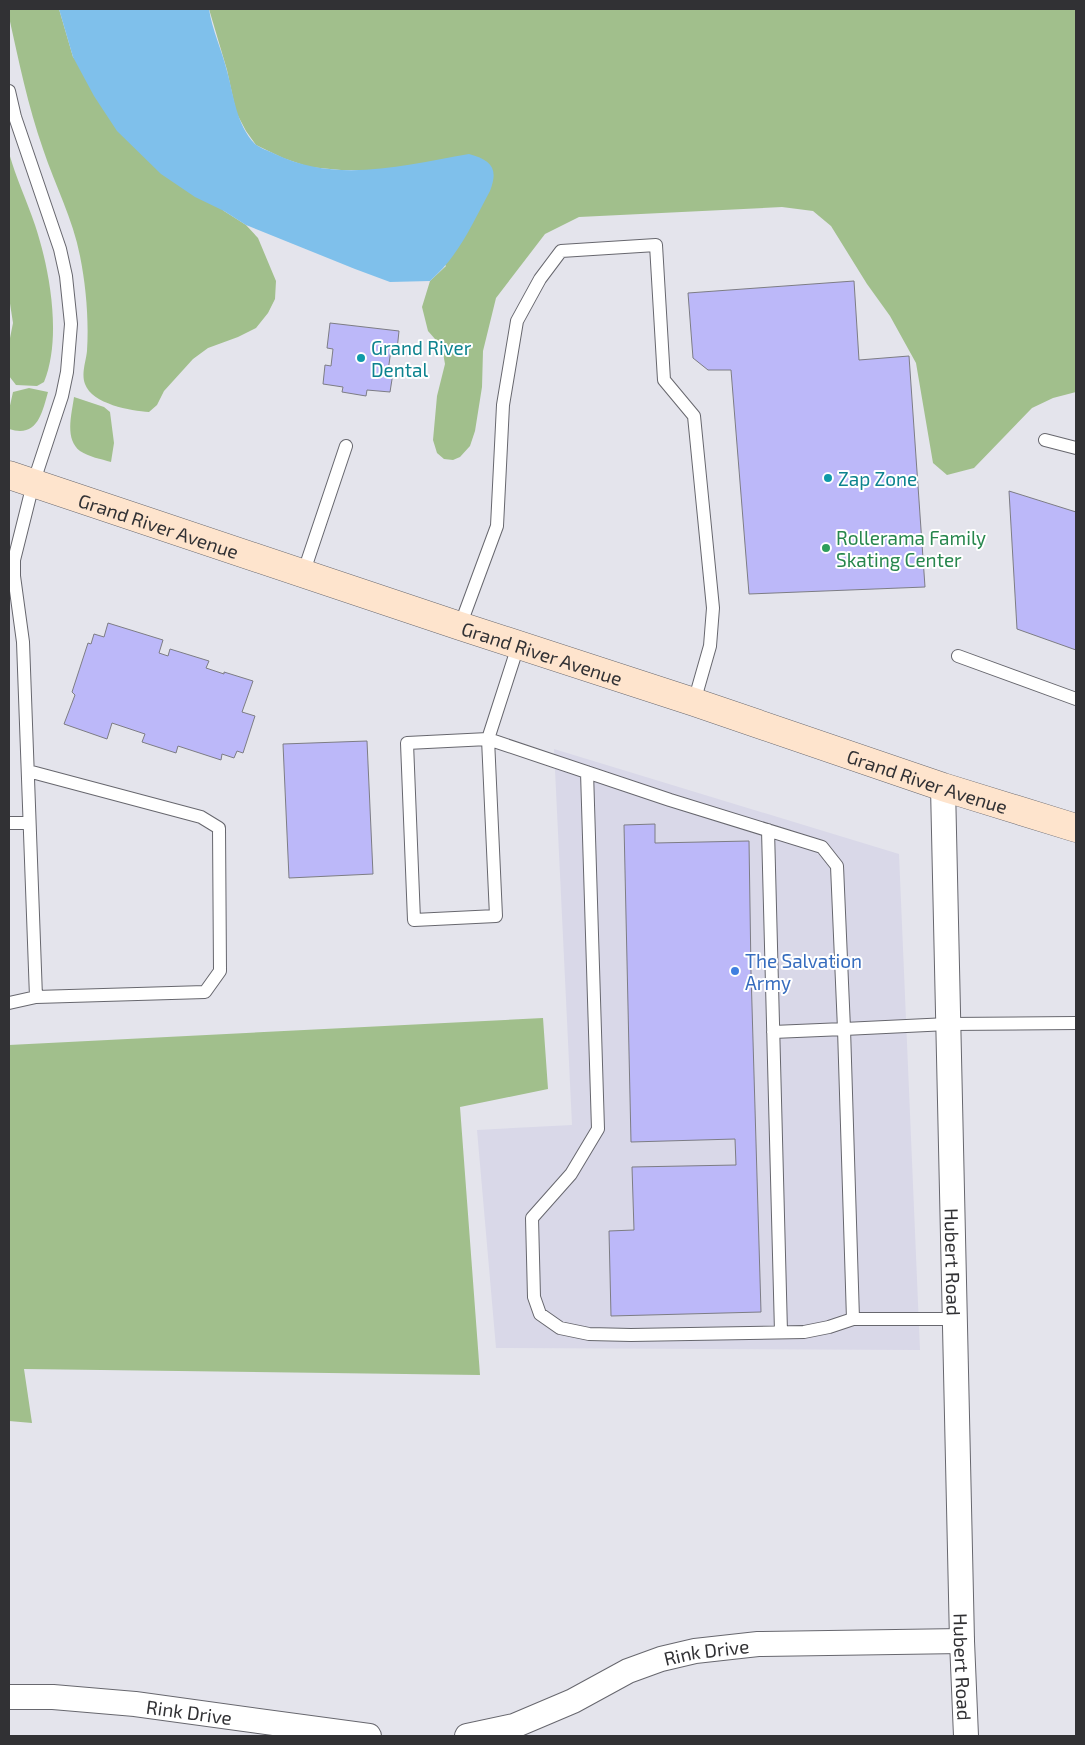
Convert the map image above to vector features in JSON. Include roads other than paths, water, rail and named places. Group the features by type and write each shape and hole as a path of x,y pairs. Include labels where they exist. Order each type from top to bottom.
{"main road":[{"name":"Grand River Avenue","path":"21,479 518,646 694,702 943,787 1076,828"}],"street":[{"name":"Hubert Road","path":"943,787 954,1318 966,1736"},
{"name":"Rink Drive","path":"468,1736 514,1726 572,1701 628,1671 662,1659 695,1651 758,1644 962,1641"},
{"name":"Rink Drive","path":"9,1697 53,1697 135,1704 369,1736"}],"lane":[{"path":"9,91 15,117 60,249 66,276 71,324 67,372 62,396 21,479 14,576 23,642 36,997"},
{"path":"460,626 497,526 503,406 517,321 540,279 562,251 656,245 664,380 694,416 713,608 710,646 694,702"},
{"path":"1045,440 1076,448"},
{"path":"303,574 346,446"},
{"path":"518,646 488,739 496,916 414,920 407,743 488,739 670,800 822,847 837,866 853,1320"},
{"path":"958,656 1076,699"},
{"path":"9,1003 36,997 205,992 220,971 218,828 201,817 28,771"},
{"path":"587,772 598,1129 572,1174 532,1218 534,1297 540,1314 560,1328 589,1334 631,1335 804,1332 853,1320 954,1318"},
{"path":"9,823 29,823"},
{"path":"768,830 781,1332"},
{"path":"773,1032 948,1024 1076,1022"}],"water":[{"path":"59,9 209,9 240,119 255,144 298,163 322,168 347,170 396,167 469,154 483,159 491,166 494,176 490,191 457,250 430,281 390,282 246,225 224,211 195,197 161,174 117,131 94,96 73,57"}],"place":[{"name":"Grand River Dental","path":"361,358"},
{"name":"Zap Zone","path":"828,478"},
{"name":"Rollerama Family Skating Center","path":"826,548"},
{"name":"The Salvation Army","path":"735,971"}]}
